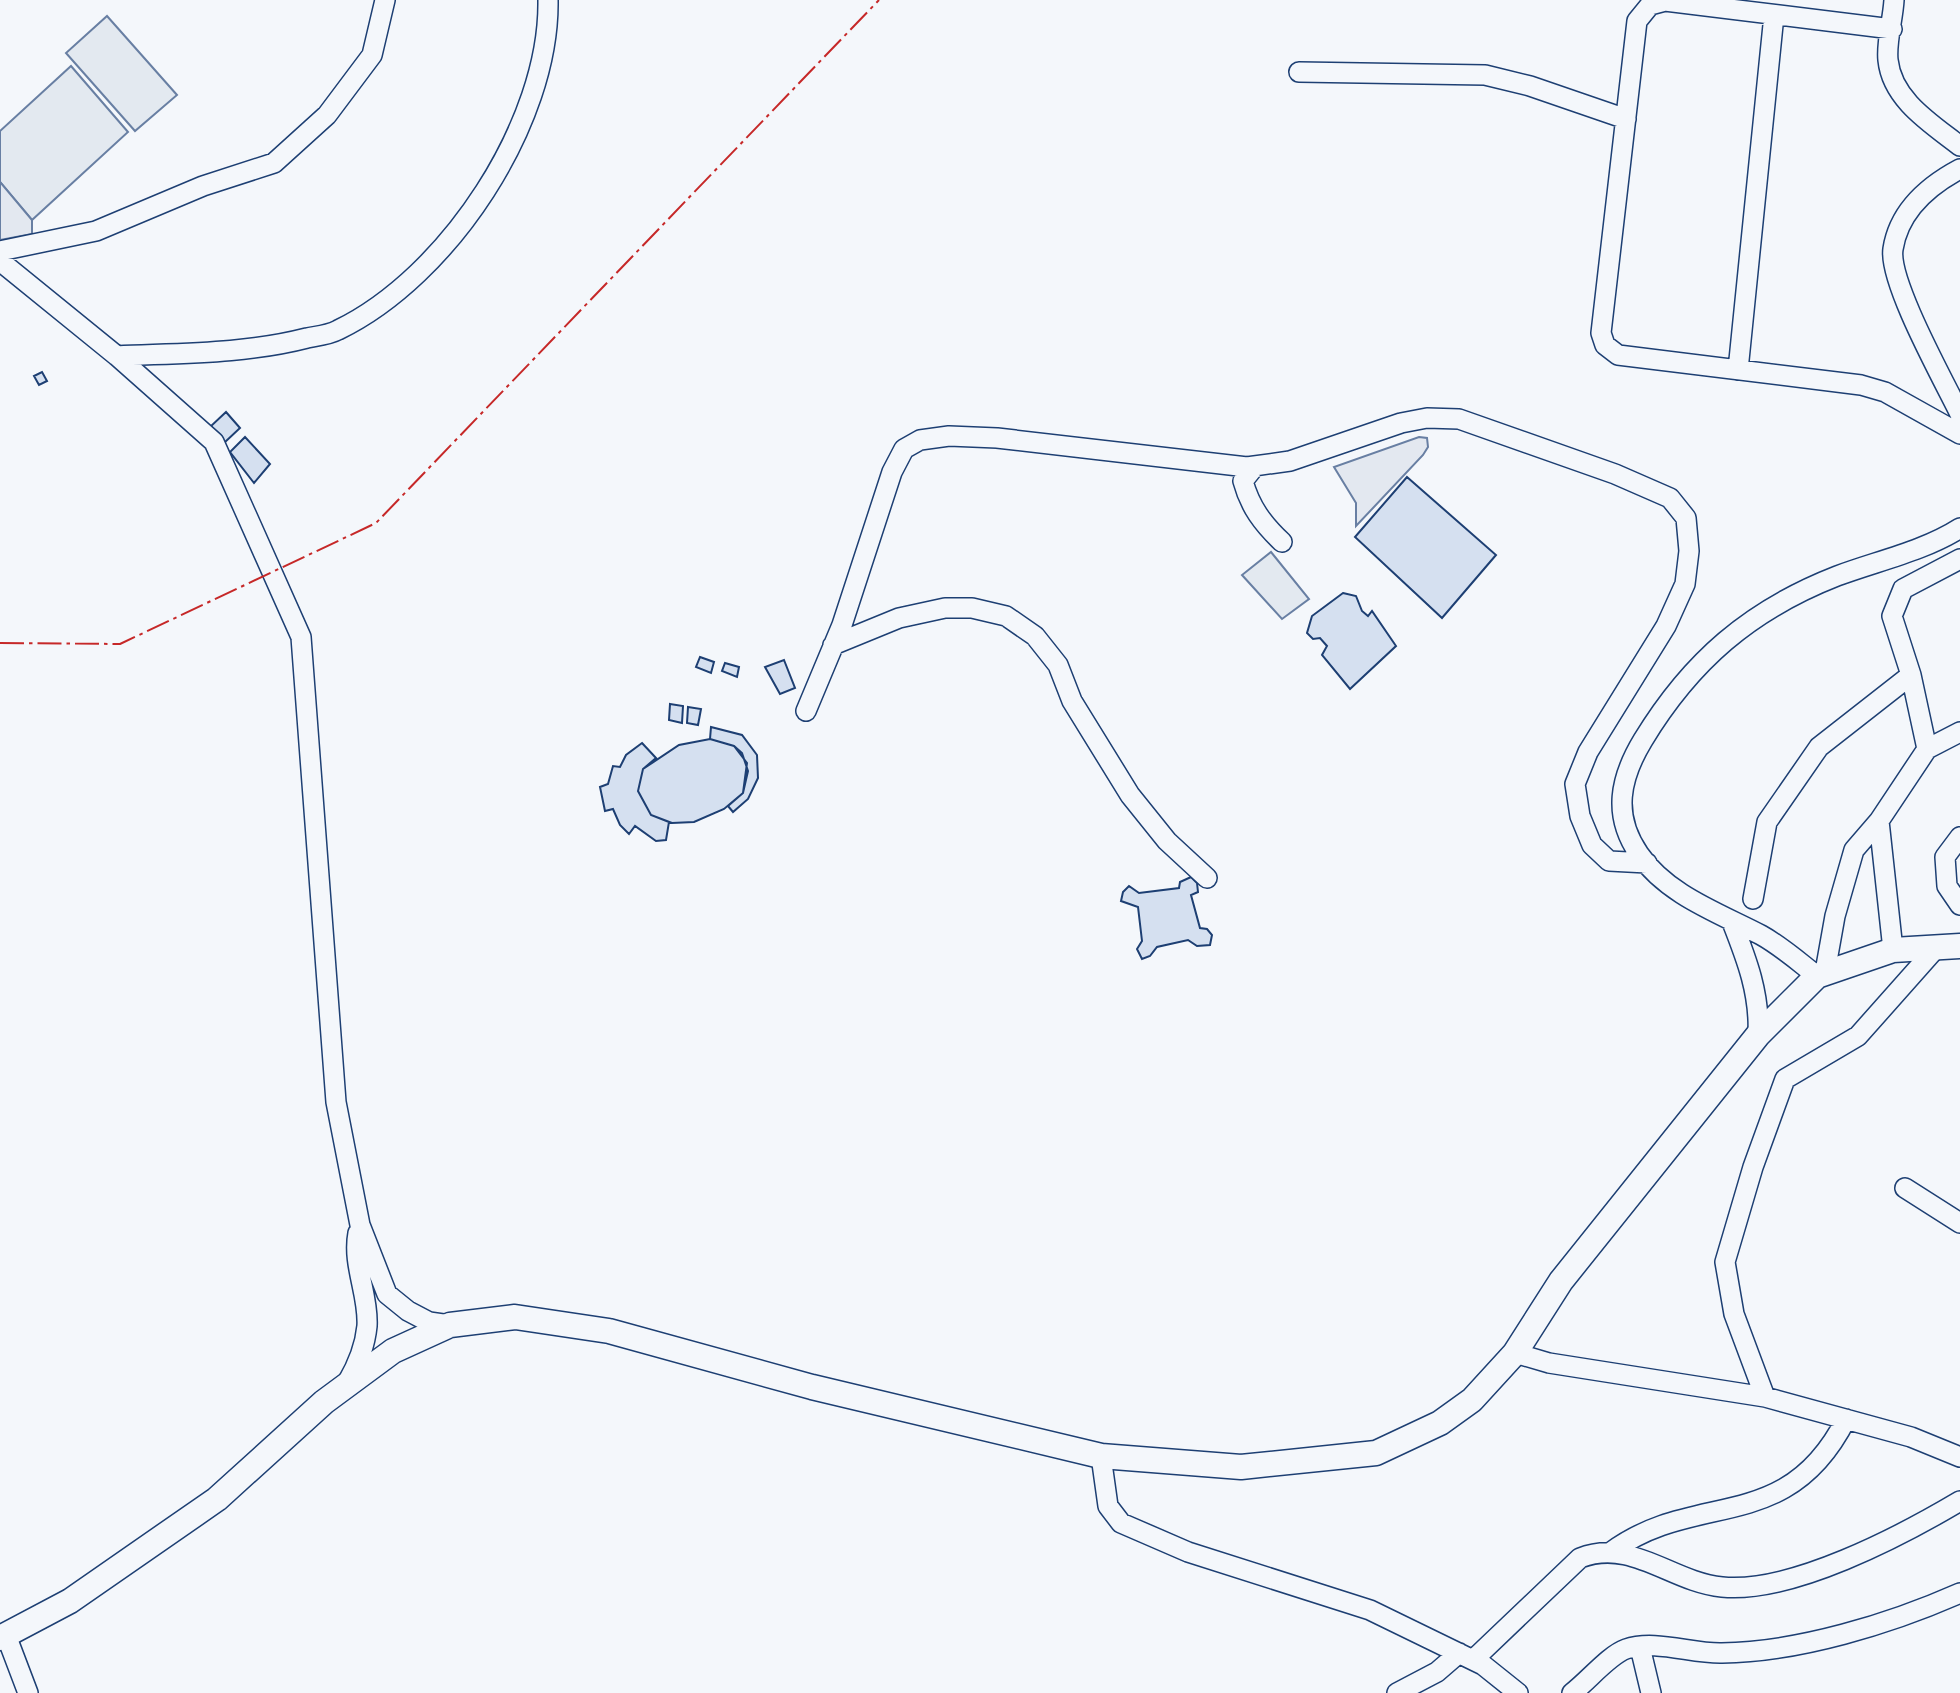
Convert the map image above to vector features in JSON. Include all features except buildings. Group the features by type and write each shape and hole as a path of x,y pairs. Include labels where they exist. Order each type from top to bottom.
{"main road":[{"path":"3,1636 70,1601 216,1499 345,1387 393,1351 450,1325 515,1317 609,1331 812,1387 1101,1456 1241,1467 1376,1453 1440,1423 1472,1401 1515,1353 1576,1261 1662,1158 1758,1035 1821,974 1893,950 1948,947"}],"street":[{"path":"0,251 96,231 203,186 274,163 327,115 372,55 385,0"},
{"path":"117,356 268,349 337,331 405,287 456,234 495,178 527,109 548,26 548,0"},
{"path":"1894,0 1888,60 1896,88 1915,111 1960,146"},
{"path":"1892,29 1665,1 1650,5 1637,21 1601,332 1605,345 1618,355 1861,385 1885,392 1960,434"},
{"path":"1738,370 1774,15"},
{"path":"1299,72 1485,75 1530,86 1626,119"},
{"path":"1960,169 1931,188 1907,211 1892,251 1895,271 1923,340 1960,414"},
{"path":"0,261 117,356 214,442 301,637 336,1102 360,1225 387,1294 408,1311 429,1322 450,1325"},
{"path":"806,710 833,645 892,472 904,449 919,440 949,436 997,438 1255,466 1290,461 1401,423 1427,418 1459,419 1615,474 1671,498 1686,518 1689,551 1685,584 1666,626 1588,752 1575,785 1580,816 1591,845 1609,861 1647,863"},
{"path":"1255,466 1243,481 1247,495 1265,526 1282,542"},
{"path":"1960,528 1790,597 1716,646 1656,718 1624,774 1622,796 1625,825 1639,853 1666,883 1732,922 1763,936 1821,974 1854,850 1879,821 1927,749 1960,732"},
{"path":"1927,749 1911,675 1892,616 1903,589 1960,559"},
{"path":"833,645 899,618 945,608 972,608 1006,616 1035,636 1058,665 1072,701 1130,795 1167,841 1207,878"},
{"path":"1753,899 1767,822 1819,747 1911,675"},
{"path":"1879,821 1893,950"},
{"path":"1960,837 1945,857 1947,886 1960,905"},
{"path":"1732,922 1754,983 1759,1010 1758,1035"},
{"path":"1765,1397 1734,1314 1725,1262 1753,1167 1785,1079 1858,1036 1948,947"},
{"path":"1905,1188 1960,1223"},
{"path":"345,1387 360,1361 367,1325 356,1248 360,1225"},
{"path":"1515,1353 1549,1363 1765,1397 1911,1437 1960,1457"},
{"path":"1611,1552 1643,1532 1730,1510 1796,1483 1832,1448 1846,1419"},
{"path":"1101,1456 1108,1506 1121,1523 1188,1552 1370,1610 1466,1656 1511,1684 1518,1693"},
{"path":"1397,1693 1466,1656 1580,1558 1599,1551 1636,1558 1694,1581 1723,1587 1759,1586 1800,1575 1910,1531 1960,1502"},
{"path":"1572,1693 1623,1650 1640,1647 1712,1653 1770,1649 1894,1619 1960,1593"},
{"path":"3,1636 28,1693"},
{"path":"1640,1647 1651,1693"}],"shaded area":[{"path":"107,16 177,95 135,131 66,53"},
{"path":"71,66 128,132 32,220 0,182 0,131"},
{"path":"0,182 32,220 32,234 0,240"},
{"path":"1419,437 1427,438 1428,447 1423,455 1356,526 1356,503 1334,467"},
{"path":"1271,552 1309,599 1282,619 1242,575"}],"power":[{"path":"0,643 120,644 376,523 879,0"}]}
